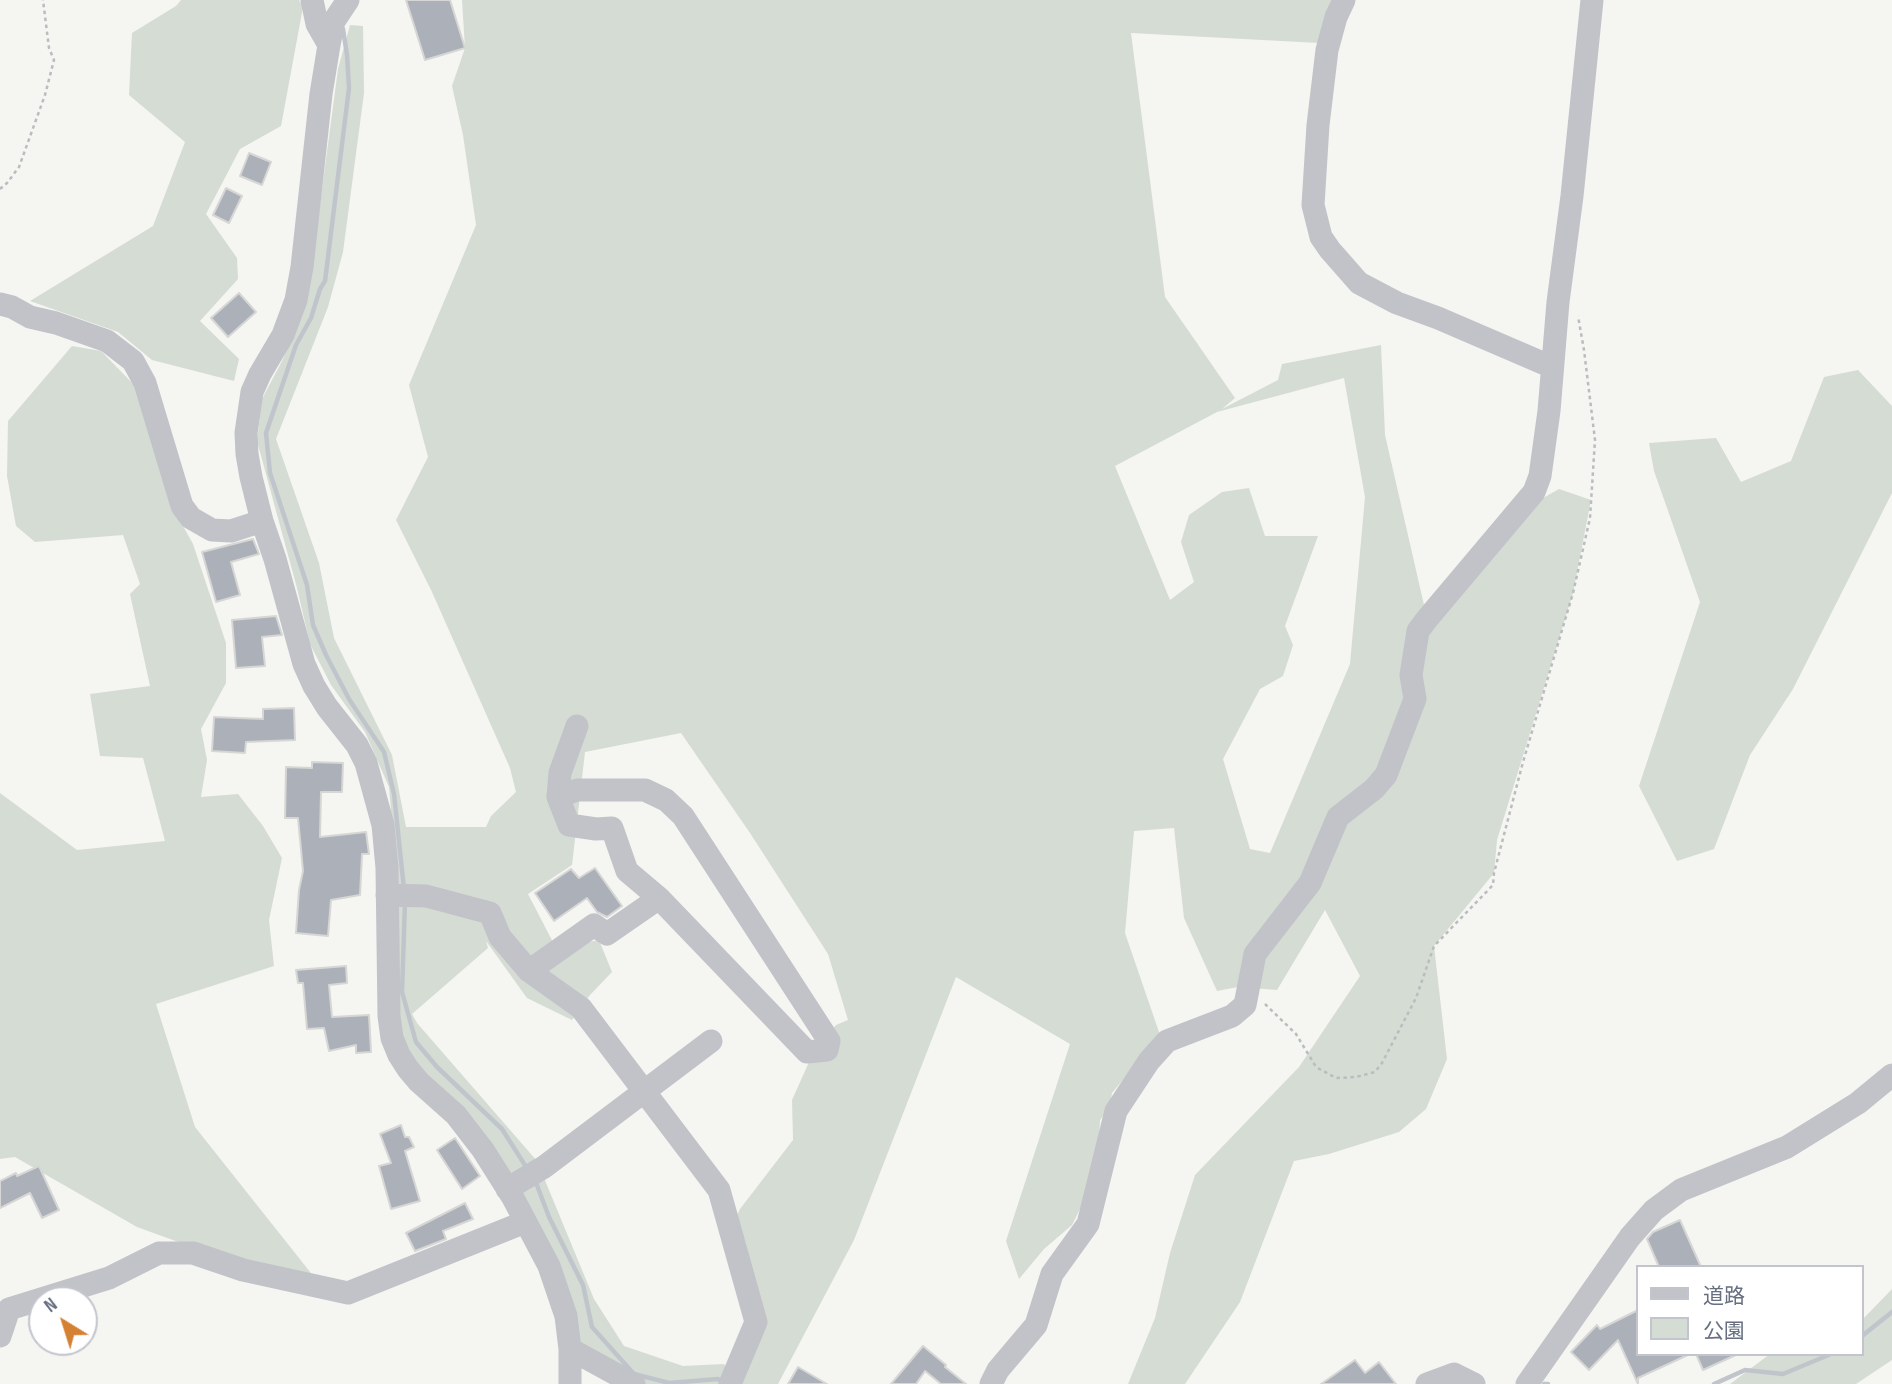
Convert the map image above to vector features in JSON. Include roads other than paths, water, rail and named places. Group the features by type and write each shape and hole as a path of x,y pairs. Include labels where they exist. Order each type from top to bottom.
{"street":[{"path":"312,0 317,24 329,45"},
{"path":"348,0 334,21 329,45 296,300 283,335 252,392 246,433 247,454 262,520 304,664 320,697 357,745 366,763 383,825 387,868 389,1016 392,1038 408,1069 456,1115 483,1150 549,1266 566,1316 570,1384"},
{"path":"1344,0 1336,17 1327,50 1318,125 1313,205 1321,237 1359,283 1396,303 1552,367"},
{"path":"991,1384 998,1370 1036,1325 1052,1274 1088,1224 1116,1111 1149,1061 1167,1041 1232,1016 1245,1005 1255,954 1310,883 1338,817 1374,789 1386,775 1415,699 1410,675 1419,631 1427,618 1534,492 1540,476 1549,411 1558,302 1592,0"},
{"path":"0,304 30,317 107,341 133,361 145,383 182,506 191,518 212,530 231,531 262,520"},
{"path":"558,797 577,790 645,790 666,800 683,817 829,1041 827,1050 807,1052 659,898 627,871 612,828 596,829 569,825 558,797 561,773 577,726"},
{"path":"387,895 426,896 490,913 500,937 530,971 581,1007 719,1190 756,1322 734,1375"},
{"path":"530,971 594,925 607,934 659,898"},
{"path":"507,1189 544,1167 711,1041"},
{"path":"1527,1384 1630,1237 1654,1210 1681,1190 1787,1147 1858,1103 1892,1075"},
{"path":"0,1336 9,1309 109,1278 159,1253 193,1253 243,1270 348,1293 525,1222"},
{"path":"570,1349 634,1384"},
{"path":"1427,1384 1454,1374 1474,1384"}],"waterway":[{"path":"343,29 349,88 325,281 311,318 296,345 266,433 270,473 307,585 313,625 349,699 384,752 394,794 404,889"},
{"path":"405,902 402,992 416,1042 437,1067 502,1129 528,1170"},
{"path":"535,1180 549,1217 583,1285 592,1327 634,1374 669,1383 718,1379 723,1382"},
{"path":"1864,1334 1892,1312"},
{"path":"1714,1384 1745,1370 1783,1374 1826,1356"}]}
